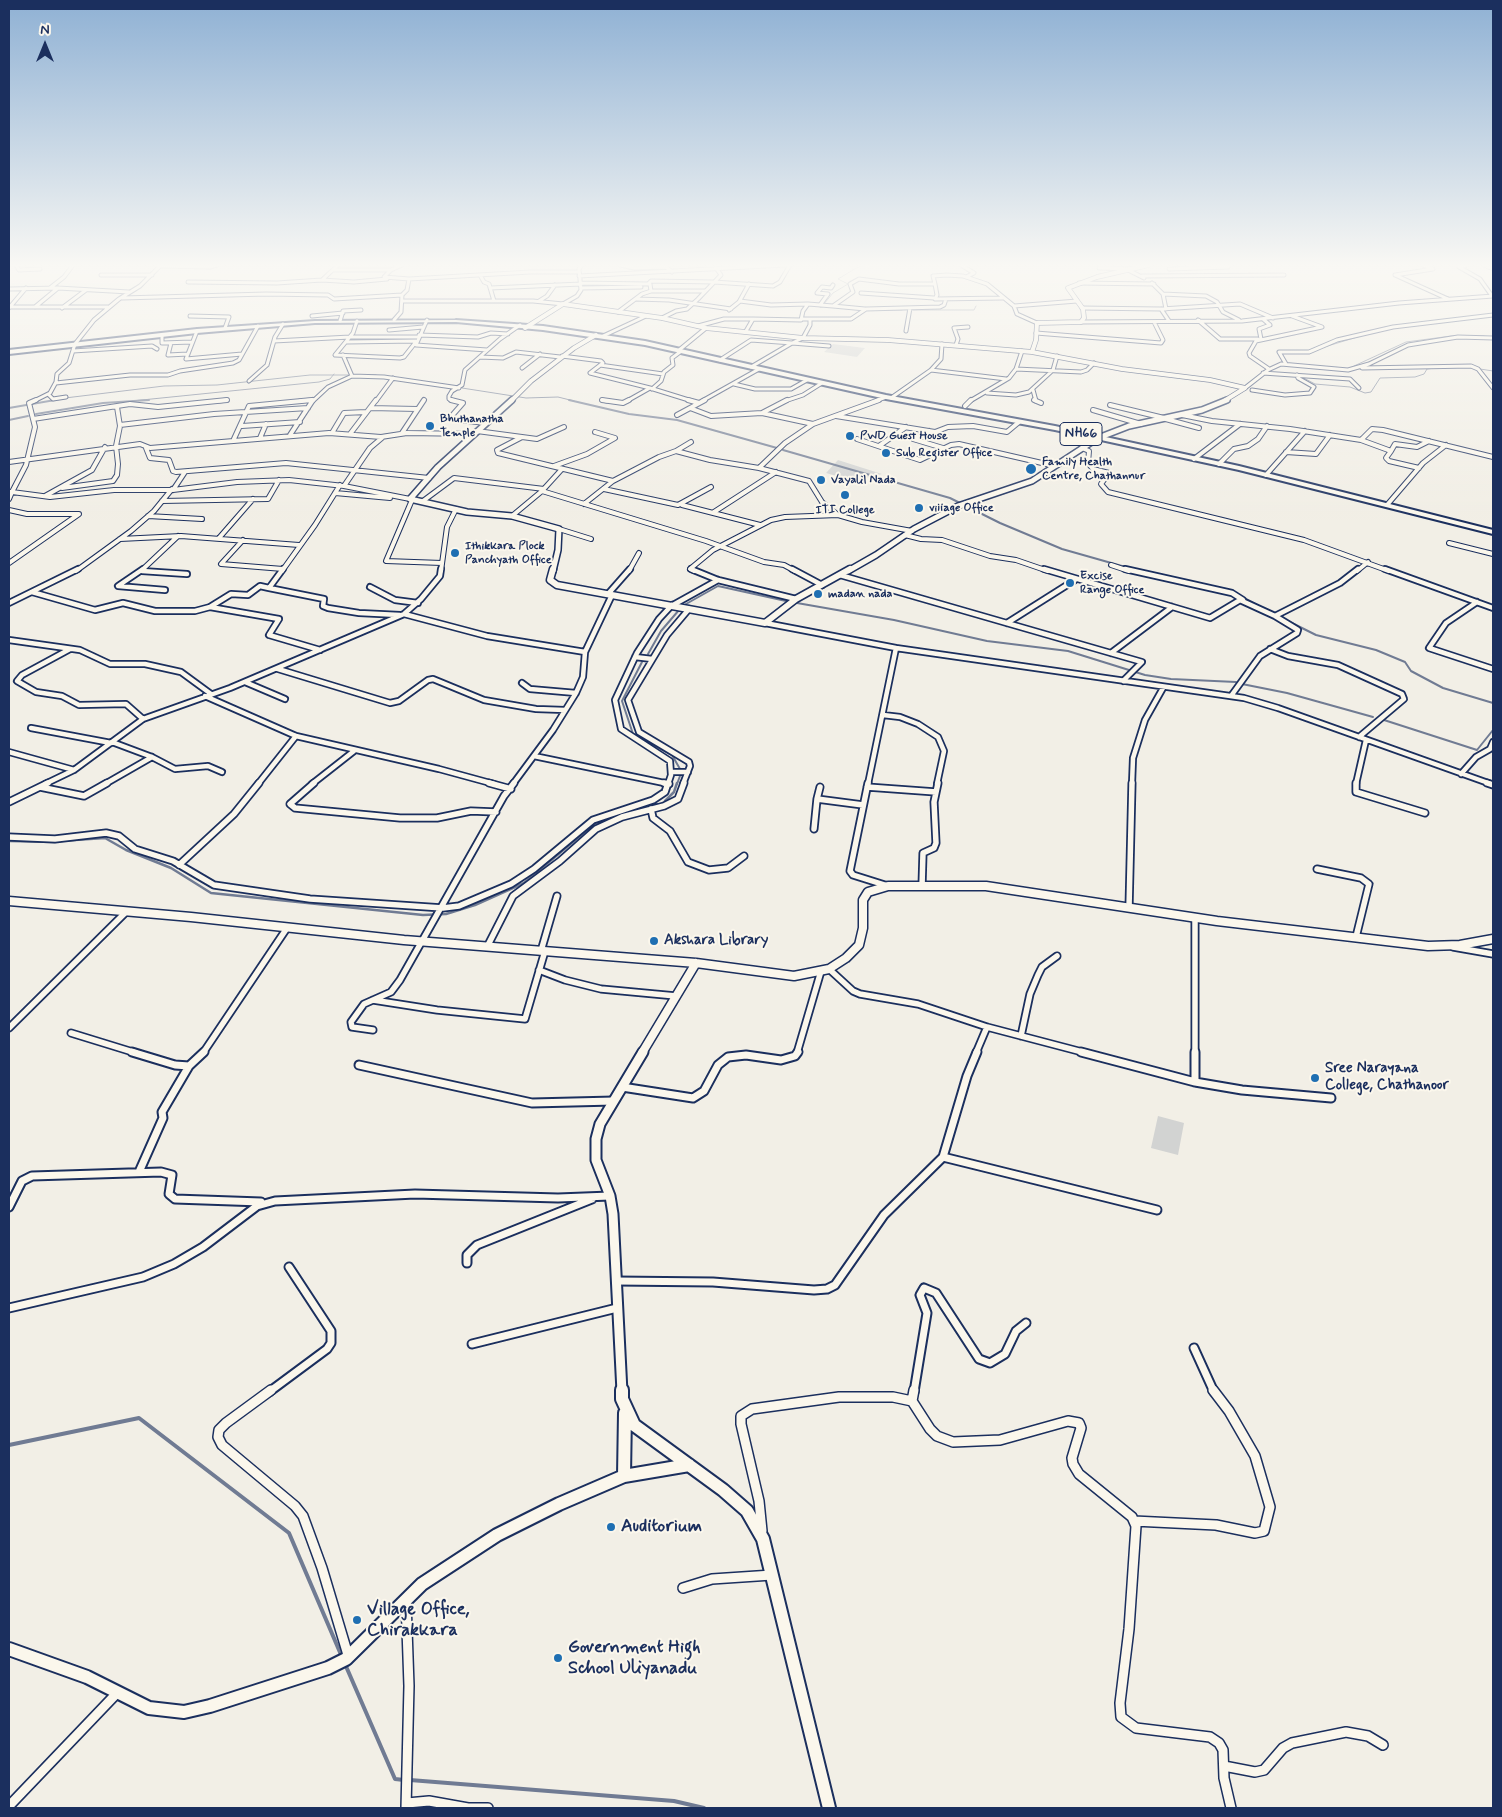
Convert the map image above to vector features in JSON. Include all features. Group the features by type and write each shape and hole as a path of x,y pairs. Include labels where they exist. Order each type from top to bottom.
{"highway":[{"name":"NH66","path":"9,352 38,350"},
{"name":"NH66","path":"672,350 807,380 1219,464 1493,532"}],"street":[{"path":"9,499 10,492 28,459 35,427 30,404 48,394 56,383 58,374 67,366 73,350"},
{"path":"169,350 168,354 188,354"},
{"path":"189,350 186,359 189,360 242,354"},
{"path":"56,383 130,375 168,375 180,371 233,363 239,360 244,350"},
{"path":"249,380 268,364 272,350"},
{"path":"339,350 334,354 402,358 408,350"},
{"path":"486,423 449,419 463,403 449,399 451,392 462,385 464,371 487,350"},
{"path":"442,563 386,562 411,499 474,433 517,396 531,381 561,356 572,350"},
{"path":"602,400 623,404 651,389 661,381 663,374 673,365 672,358 681,350"},
{"path":"720,360 736,350"},
{"path":"751,367 782,350"},
{"path":"759,468 774,456 784,443 813,424 889,397 930,370 941,359 942,350"},
{"path":"1006,350 1032,352 1210,380 1245,388"},
{"path":"1251,350 1250,356 1270,369"},
{"path":"1286,364 1279,352 1309,352 1314,350"},
{"path":"1355,368 1397,350"},
{"path":"965,406 972,399 987,393 1008,379 1016,368 1022,351"},
{"path":"480,357 502,358 516,352 601,361 603,363 590,374 699,403"},
{"path":"522,368 540,354"},
{"path":"343,355 352,376"},
{"path":"987,393 1016,395 1033,390 1053,370 1057,356"},
{"path":"1016,368 1084,372 1094,363"},
{"path":"765,624 796,599 888,548 905,535 958,506 1021,486 1098,438 1141,424 1182,415 1217,404 1245,388 1270,369 1286,364 1341,370 1467,365 1478,369 1493,388"},
{"path":"600,365 663,374"},
{"path":"677,415 759,369"},
{"path":"930,370 1008,379"},
{"path":"1263,373 1350,379 1359,388"},
{"path":"1252,390 1284,395 1310,393 1314,387 1297,375"},
{"path":"290,435 300,422 312,400 328,387 352,376 393,378 459,388"},
{"path":"350,434 393,378"},
{"path":"734,384 755,389 791,389 807,380"},
{"path":"762,413 792,397 803,395 822,383"},
{"path":"1033,390 1034,400 1041,402"},
{"path":"48,394 53,399 66,397"},
{"path":"33,419 130,404 153,407 180,406 204,401 227,400"},
{"path":"233,441 242,426 249,406 256,403 312,400"},
{"path":"402,433 424,400"},
{"path":"1110,405 1200,428"},
{"path":"62,488 113,481 117,475 118,464 116,446 120,425 117,407"},
{"path":"120,425 247,412 308,408"},
{"path":"370,408 418,409"},
{"path":"690,408 711,416 762,413 813,424"},
{"path":"1093,410 1141,424"},
{"path":"332,433 344,413 366,412"},
{"path":"1182,415 1212,421 1267,426 1361,440 1391,451"},
{"path":"836,416 936,432 948,427 973,426 1007,432 1019,422"},
{"path":"242,426 300,422"},
{"path":"260,438 266,424"},
{"path":"1194,459 1240,424"},
{"path":"1219,464 1234,449 1248,446 1258,439 1267,426"},
{"path":"146,448 332,433 383,437 402,433 474,433 537,439 564,427"},
{"path":"878,446 906,427"},
{"path":"1361,440 1372,429 1493,457"},
{"path":"929,431 913,440 943,448"},
{"path":"1266,475 1305,431"},
{"path":"554,466 587,454 615,438 595,432"},
{"path":"1286,452 1316,454 1330,435"},
{"path":"269,588 335,493 370,448 383,437"},
{"path":"522,437 496,452 613,481"},
{"path":"857,439 920,460 954,444 967,445 1055,466"},
{"path":"1419,468 1389,461 1386,458 1395,444 1417,448 1429,441"},
{"path":"584,504 613,481 691,442"},
{"path":"9,462 105,447 140,444 146,448 150,458 168,460 173,471 184,472 280,463 429,478"},
{"path":"1387,505 1419,468 1446,445"},
{"path":"43,497 92,470 105,447"},
{"path":"1082,448 1089,451 1088,463 1093,469 1109,473 1101,484 1108,492 1304,540 1493,608"},
{"path":"1486,455 1493,449"},
{"path":"676,451 710,460 759,468 809,481 822,502 838,515"},
{"path":"512,516 543,490 562,469"},
{"path":"9,603 71,574 120,539 148,516 172,490 184,472"},
{"path":"714,512 776,472"},
{"path":"423,501 454,478 543,490 722,546 764,562 784,565 822,585"},
{"path":"10,492 43,497 114,490 172,490 279,480 342,485 481,514 512,516 591,539"},
{"path":"162,501 268,499 279,480"},
{"path":"682,505 711,488"},
{"path":"604,489 714,512 760,525"},
{"path":"335,493 411,499"},
{"path":"219,538 253,499"},
{"path":"9,802 74,770 143,719 278,669 403,614 418,603 440,576 447,527 456,509"},
{"path":"9,510 27,514 78,515 9,563"},
{"path":"796,599 718,580 690,569 703,556 760,525 778,518 838,515 862,522 912,531"},
{"path":"148,516 202,519"},
{"path":"559,529 558,550 550,582 557,585 896,648 1163,688 1231,696 1278,708 1493,785"},
{"path":"905,535 920,539 942,540 990,556 1016,560 1075,580 1147,598 1213,618 1224,609 1243,600"},
{"path":"120,539 178,536 299,545"},
{"path":"165,590 118,586 141,571 178,536"},
{"path":"243,540 222,564 282,569"},
{"path":"1449,543 1493,554"},
{"path":"373,1030 350,1025 364,1004 371,999 391,992 423,942 496,812 566,710 583,677 585,652 610,595 628,573 639,553"},
{"path":"1275,616 1340,583 1368,562"},
{"path":"1112,565 1140,574 1232,593 1298,630 1254,662 1231,696"},
{"path":"141,571 187,574"},
{"path":"840,575 1142,662 1123,681"},
{"path":"487,947 509,900 519,891 560,861 601,826 622,817 651,809 661,802 674,772 670,761 667,757 627,735 622,729 615,700 655,625 672,605 718,580"},
{"path":"1007,623 1075,580"},
{"path":"32,592 95,610 121,603 162,612 195,611 210,607 231,594 248,595 260,586 324,599 323,606 328,608 366,614 403,614 487,636 585,652"},
{"path":"370,587 395,600 418,603"},
{"path":"1477,602 1446,623 1429,648 1493,668"},
{"path":"1111,653 1172,606"},
{"path":"210,607 278,618 279,622 269,635 320,650"},
{"path":"9,837 56,839 106,833 118,836 135,849 179,865 205,881 236,888 310,899 442,908 459,906 497,891 534,869 593,820 678,799 690,766 686,759 642,735 636,727 629,696 650,659 689,609"},
{"path":"9,640 85,652 110,664 145,664 182,672 211,694"},
{"path":"888,886 853,875 850,871 896,648"},
{"path":"70,649 22,675 17,681 36,692 62,696 78,705 126,704 143,719"},
{"path":"1270,649 1288,656 1338,665 1402,694 1404,698 1359,737"},
{"path":"637,657 650,659"},
{"path":"278,669 390,703 399,701 433,678 454,689 484,700 536,709 566,710"},
{"path":"245,682 285,699"},
{"path":"522,683 536,690 576,693"},
{"path":"1129,908 1133,758 1145,720 1163,688"},
{"path":"205,696 296,736 354,752 439,769 511,788"},
{"path":"883,715 909,719 938,737 944,751 936,792 934,820 936,843 934,848 923,853 922,886"},
{"path":"30,728 112,742 152,757 179,770 208,766 222,772"},
{"path":"179,865 234,814 296,736"},
{"path":"1366,740 1355,788 1356,792 1424,813"},
{"path":"1461,774 1476,757 1490,749 1493,742"},
{"path":"9,752 74,770"},
{"path":"354,752 292,800 290,804 295,808 400,818 437,818 471,811 496,812"},
{"path":"534,756 669,784"},
{"path":"40,787 84,796 152,757"},
{"path":"674,772 687,772"},
{"path":"814,829 820,787"},
{"path":"867,787 936,792"},
{"path":"817,798 863,805"},
{"path":"651,809 653,818 670,831 688,862 709,870 728,868 744,856"},
{"path":"1317,869 1361,878 1369,884 1356,937"},
{"path":"9,901 423,942 696,963 794,976 830,969 846,958 859,945 863,928 863,900 868,892 888,886 986,886 1195,918 1444,946 1493,954"},
{"path":"371,999 436,1010 525,1019 557,896"},
{"path":"9,1028 126,912"},
{"path":"1195,918 1195,1082"},
{"path":"139,1172 164,1118 162,1112 189,1066 201,1056 287,928"},
{"path":"1444,946 1493,939"},
{"path":"1021,1036 1030,994 1038,974 1042,967 1057,956"},
{"path":"624,1476 625,1411 622,1400 614,1228 610,1196 594,1150 600,1124 696,963"},
{"path":"830,969 853,991 860,994 918,1004 1021,1036 1195,1082 1242,1090 1331,1098"},
{"path":"539,970 565,980 601,989 676,996"},
{"path":"622,1087 693,1098 704,1091 718,1066 728,1057 746,1055 781,1060 795,1056 799,1051 821,971"},
{"path":"616,1281 714,1282 827,1289 842,1275 884,1215 943,1157 967,1076 987,1026"},
{"path":"71,1033 174,1065 189,1066"},
{"path":"359,1065 532,1102 586,1103 614,1101"},
{"path":"943,1157 1157,1210"},
{"path":"9,1207 22,1181 32,1176 139,1172 161,1172 172,1175 169,1194 174,1199 265,1203 415,1194 484,1197 610,1196"},
{"path":"467,1263 467,1255 477,1245 597,1197"},
{"path":"9,1308 143,1277 174,1264 203,1247 256,1206 265,1203"},
{"path":"289,1267 331,1331 331,1343 327,1349 226,1423 219,1430 218,1437 222,1445 295,1506 303,1516 322,1568 348,1658"},
{"path":"912,1402 926,1313 920,1296 924,1288 936,1293 978,1359 990,1363 1005,1354 1016,1331 1026,1323"},
{"path":"472,1344 618,1308"},
{"path":"1134,1522 1216,1525 1254,1533 1264,1531 1270,1507 1255,1456 1229,1411 1212,1389 1194,1348"},
{"path":"830,1808 763,1539 759,1501 741,1424 741,1416 744,1412 752,1409 839,1397 893,1397 912,1402 937,1436 953,1442 1000,1440 1068,1421 1079,1423 1082,1428 1072,1458 1073,1464 1079,1474 1132,1517 1137,1538 1120,1703 1121,1717 1136,1728 1215,1740 1223,1750 1224,1778 1231,1808"},
{"path":"625,1411 634,1425 747,1511 763,1539"},
{"path":"9,1649 87,1677 149,1708 184,1712 210,1706 328,1668 348,1658 422,1584 497,1535 559,1504 624,1476 688,1465"},
{"path":"683,1588 712,1580 772,1575"},
{"path":"406,1600 409,1686 407,1802 430,1801 468,1808 488,1808"},
{"path":"9,1806 119,1692"},
{"path":"1224,1766 1256,1772 1264,1770 1283,1748 1292,1743 1346,1732 1368,1736 1383,1745"}],"shaded area":[{"path":"826,350 863,350 857,357 824,352"},
{"path":"838,460 882,474 854,481 826,473"},
{"path":"1158,1116 1184,1123 1178,1155 1151,1148"}],"waterway":[{"path":"1354,366 1389,350"},
{"path":"1300,376 1315,384 1350,387 1365,393 1371,392 1380,378 1415,377 1424,374 1427,369 1435,368"},
{"path":"1480,369 1493,371"},
{"path":"65,398 164,386 217,385 310,375 333,375"},
{"path":"132,401 319,382 330,379 333,375"},
{"path":"333,375 376,375"},
{"path":"462,388 526,398 558,397 574,401"},
{"path":"9,408 55,400 51,401"},
{"path":"36,414 103,403 149,400"},
{"path":"569,400 629,414 677,420 777,448"},
{"path":"9,420 28,416"},
{"path":"783,450 950,498 1000,523 1062,549 1129,568"},
{"path":"686,604 718,586 786,601"},
{"path":"1231,591 1257,605"},
{"path":"797,603 894,620 987,641 1068,651 1145,675 1171,679 1236,682"},
{"path":"648,654 661,631 679,610"},
{"path":"1282,618 1316,635 1376,650 1405,662 1411,671 1443,688 1493,703"},
{"path":"642,662 622,701 633,734 672,755 680,769"},
{"path":"1242,684 1287,693 1373,717"},
{"path":"1384,720 1477,750 1493,730"},
{"path":"677,784 680,776"},
{"path":"665,801 674,792 677,783"},
{"path":"630,812 657,804"},
{"path":"60,841 105,838 126,850 171,868 211,893 423,915 446,914 475,905 524,883 593,825 620,815"},
{"path":"9,841 55,842"},
{"path":"9,1445 139,1418 289,1533 342,1657"},
{"path":"345,1664 395,1779 404,1780"},
{"path":"410,1780 674,1801 704,1808"}],"place":[{"name":"Bhuthanatha Temple","path":"430,426"},
{"name":"PWD Guest House","path":"850,436"},
{"name":"Sub Register Office","path":"886,453"},
{"name":"Family Health Centre, Chathannur","path":"1031,469"},
{"name":"Vayalil Nada","path":"821,480"},
{"name":"ITI College","path":"845,495"},
{"name":"viiiage Office","path":"919,508"},
{"name":"Ithikkara Plock Panchyath Office","path":"455,553"},
{"name":"Excise Range Office","path":"1070,583"},
{"name":"madan nada","path":"818,594"},
{"name":"Akshara Library","path":"654,941"},
{"name":"Sree Narayana College, Chathanoor","path":"1315,1078"},
{"name":"Auditorium","path":"611,1527"},
{"name":"Village Office, Chirakkara","path":"357,1620"},
{"name":"Government High School Uliyanadu","path":"558,1658"}]}
